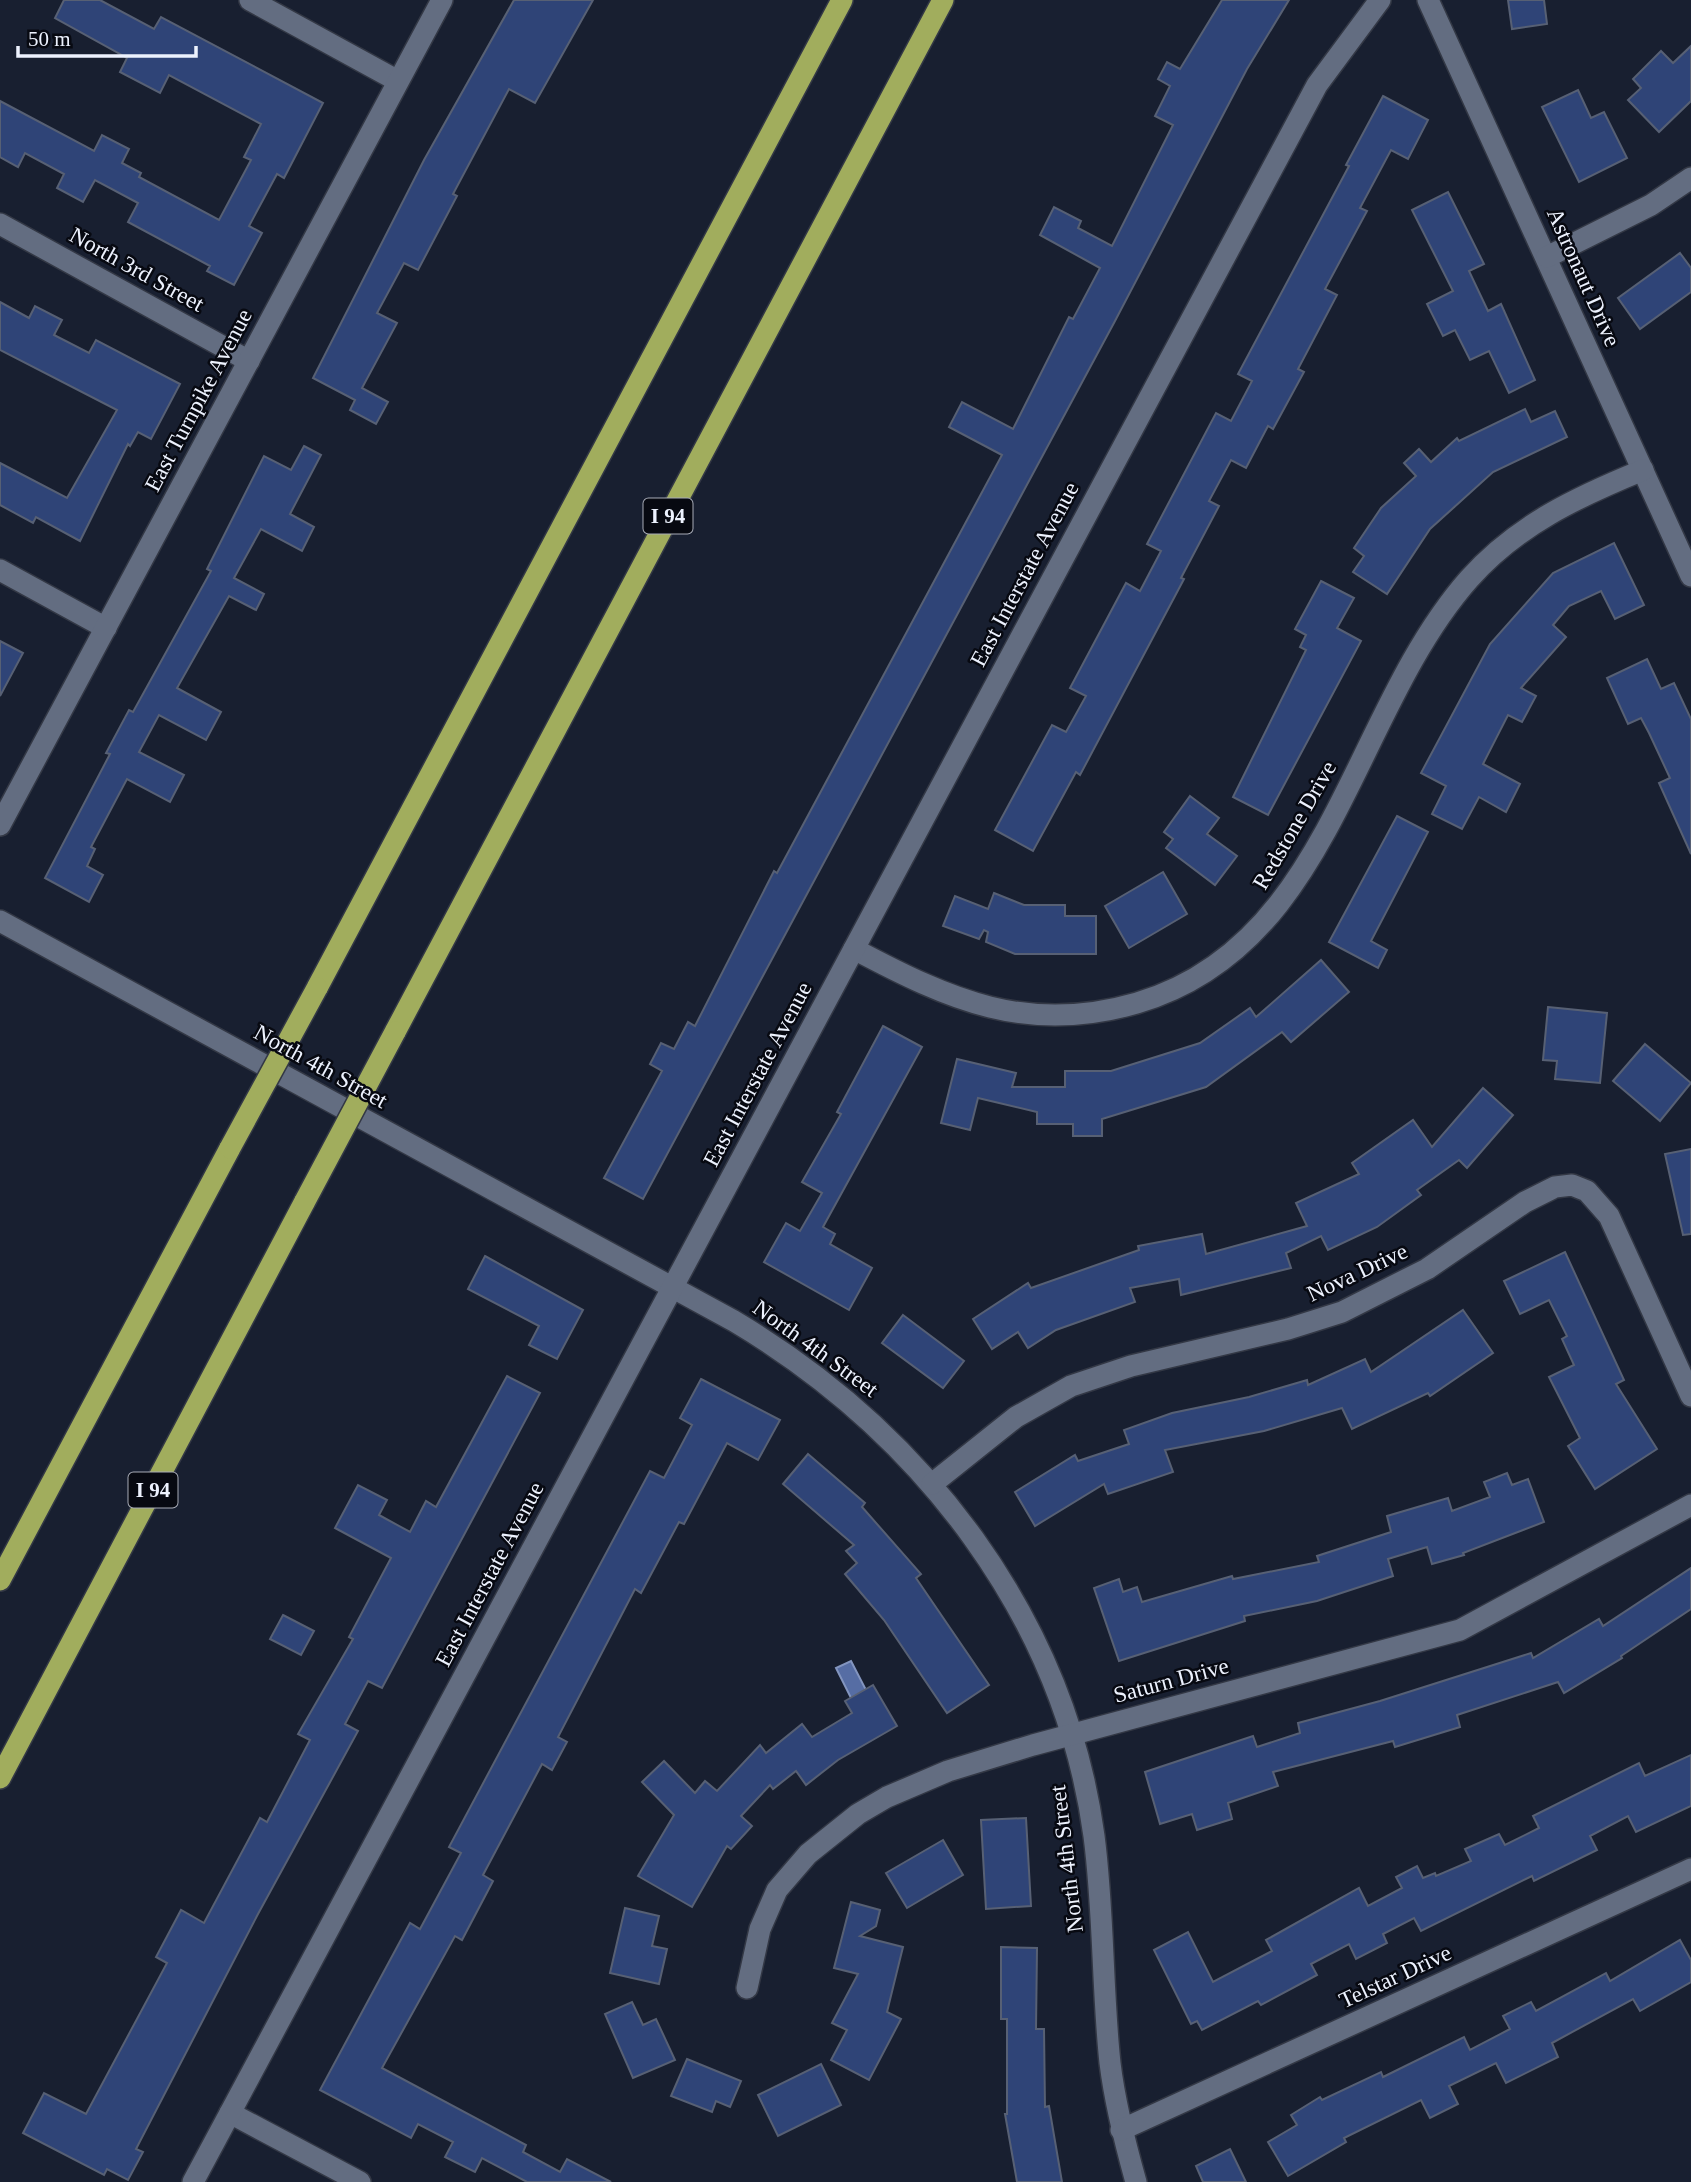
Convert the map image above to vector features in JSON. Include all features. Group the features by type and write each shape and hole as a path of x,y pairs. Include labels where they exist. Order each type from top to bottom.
{"highway":[{"path":"0,1580 842,0"},
{"name":"I 94","path":"0,1778 943,0"}],"street":[{"path":"250,0 398,81"},
{"name":"East Turnpike Avenue","path":"0,825 442,0"},
{"name":"East Interstate Avenue","path":"193,2182 1317,85 1380,0"},
{"name":"Astronaut Drive","path":"1428,0 1643,470 1686,552 1691,576"},
{"path":"1547,257 1651,205 1691,178"},
{"name":"North 3rd Street","path":"0,224 249,360"},
{"name":"Redstone Drive","path":"854,949 944,994 974,1005 1034,1016 1074,1015 1123,1007 1152,999 1203,975 1253,934 1288,893 1430,632 1469,579 1519,532 1548,513 1643,470"},
{"path":"0,570 106,628"},
{"name":"North 4th Street","path":"0,921 763,1338 820,1377 885,1432 932,1484 984,1553 1012,1598 1044,1662 1072,1734 1094,1835 1109,2055 1121,2130 1136,2182"},
{"name":"Nova Drive","path":"932,1484 1016,1417 1071,1386 1131,1366 1288,1329 1342,1312 1427,1269 1525,1202 1555,1186 1572,1185 1587,1191 1609,1216 1691,1396"},
{"name":"Saturn Drive","path":"747,1988 760,1929 777,1890 808,1854 834,1832 858,1814 917,1782 1072,1734 1460,1629 1691,1505"},
{"name":"Telstar Drive","path":"1121,2130 1691,1869"},
{"path":"230,2113 360,2182"}],"water":[{"path":"851,1661 866,1690 851,1698 836,1668"}],"building":[{"path":"64,0 100,0 154,29 161,17 323,103 284,178 277,174 249,226 262,233 234,285 207,271 210,266 128,222 138,203 95,180 83,202 57,188 64,174 25,153 18,167 0,157 0,101 94,151 102,135 129,149 122,163 141,173 139,177 219,220 251,160 244,157 261,124 169,75 160,93 120,72 127,58 55,18"},
{"path":"514,0 593,0 535,103 509,89 453,194 457,196 418,270 404,263 377,313 397,323 362,388 388,402 376,424 350,410 355,400 313,378 424,160"},
{"path":"1222,0 1289,0 1247,69 1115,321 643,1199 604,1178 662,1071 650,1064 661,1043 674,1049 688,1022 695,1026 774,871 777,873 1002,455 949,427 962,402 1013,429 1069,317 1073,319 1100,268 1040,235 1054,207 1081,221 1078,228 1112,246 1173,125 1155,116 1170,86 1158,79 1167,62 1180,69"},
{"path":"1508,0 1544,0 1547,24 1512,29"},
{"path":"1691,46 1691,101 1659,132 1628,100 1641,88 1633,79 1661,51 1673,63"},
{"path":"1578,90 1591,118 1604,112 1627,158 1579,182 1542,107"},
{"path":"1383,96 1428,120 1408,159 1391,150 1360,208 1367,211 1325,289 1337,295 1298,369 1304,372 1273,429 1268,426 1246,468 1231,460 1209,501 1219,506 1181,578 1184,579 1080,775 1076,772 1033,851 995,830 1052,725 1066,732 1086,696 1070,688 1126,583 1140,591 1161,551 1147,544 1216,413 1231,421 1252,381 1238,374 1349,166 1346,165"},
{"path":"1448,192 1484,264 1469,271 1488,311 1501,304 1535,380 1509,393 1489,351 1470,360 1455,330 1443,336 1427,304 1453,291 1412,210"},
{"path":"1680,253 1691,268 1691,292 1640,329 1618,298"},
{"path":"0,302 29,318 35,306 62,320 54,335 89,353 96,340 180,384 151,439 138,432 130,446 128,444 80,541 36,517 33,523 0,505 0,463 67,498 117,410 0,350"},
{"path":"1525,409 1531,422 1555,411 1567,437 1493,472 1430,529 1387,594 1353,572 1364,556 1354,548 1381,508 1416,476 1404,463 1419,449 1431,462 1457,438 1459,441"},
{"path":"304,446 321,455 290,514 314,527 302,551 261,529 234,578 264,594 256,610 229,596 177,688 221,712 206,740 159,715 139,752 184,775 170,802 127,779 91,847 95,849 87,866 103,875 89,902 45,878 110,754 106,753 129,710 133,712 211,571 207,569 264,456 291,470"},
{"path":"1614,543 1644,605 1615,619 1601,591 1569,606 1553,625 1566,637 1521,688 1536,696 1522,722 1508,715 1483,764 1520,784 1506,812 1479,797 1462,829 1432,814 1446,786 1421,773 1490,644 1553,573"},
{"path":"1321,581 1354,598 1337,628 1361,641 1268,815 1233,797 1306,650 1300,647 1306,635 1295,629"},
{"path":"0,641 23,653 0,696"},
{"path":"1647,659 1661,689 1674,683 1691,719 1691,854 1659,783 1670,778 1649,733 1641,718 1628,724 1607,678"},
{"path":"1190,796 1219,818 1207,834 1237,856 1215,885 1166,848 1173,839 1164,832"},
{"path":"1397,816 1428,832 1371,941 1387,950 1378,968 1329,942"},
{"path":"1163,872 1187,914 1129,948 1105,906"},
{"path":"994,893 1024,905 1065,905 1065,916 1096,916 1096,954 1015,954 986,942 988,932 984,930 979,939 943,926 955,896 988,909"},
{"path":"1321,960 1349,992 1291,1042 1282,1032 1206,1087 1102,1119 1102,1136 1073,1136 1073,1124 1037,1124 1037,1112 978,1098 970,1130 941,1123 957,1059 1016,1073 1012,1087 1065,1087 1065,1071 1111,1071 1200,1043 1250,1008 1256,1017"},
{"path":"1548,1007 1607,1013 1600,1083 1555,1079 1557,1061 1543,1060"},
{"path":"883,1026 922,1047 823,1227 835,1234 830,1244 872,1268 849,1310 764,1262 786,1223 800,1231 822,1193 802,1182 841,1114 837,1112"},
{"path":"1645,1044 1691,1083 1660,1121 1613,1081"},
{"path":"1483,1088 1513,1115 1467,1168 1459,1160 1417,1190 1421,1195 1377,1227 1328,1250 1321,1236 1286,1253 1291,1268 1181,1295 1179,1279 1130,1288 1135,1302 1056,1330 1028,1348 1018,1332 992,1349 973,1319 1028,1283 1031,1288 1139,1250 1138,1246 1202,1234 1206,1254 1307,1226 1296,1203 1359,1174 1352,1163 1413,1120 1432,1147"},
{"path":"1691,1149 1691,1234 1683,1235 1665,1154"},
{"path":"1565,1252 1624,1380 1616,1384 1657,1449 1595,1489 1568,1446 1580,1438 1549,1377 1574,1365 1562,1339 1567,1336 1549,1300 1520,1314 1504,1281"},
{"path":"485,1256 583,1310 557,1359 529,1345 539,1326 468,1289"},
{"path":"1463,1310 1493,1353 1430,1396 1428,1393 1352,1429 1342,1408 1264,1431 1165,1450 1173,1472 1108,1494 1104,1484 1035,1526 1015,1492 1075,1455 1078,1461 1129,1444 1124,1430 1172,1413 1249,1397 1307,1380 1308,1385 1365,1359 1371,1372"},
{"path":"903,1315 964,1361 943,1388 882,1343"},
{"path":"507,1376 540,1393 382,1688 368,1681 345,1724 358,1731 258,1914 136,2149 143,2152 128,2180 107,2169 104,2175 23,2133 44,2093 86,2114 167,1963 156,1957 181,1910 204,1923 260,1818 267,1822 310,1740 298,1734 353,1639 349,1637 391,1558 335,1528 358,1485 387,1500 379,1515 410,1532 426,1501 436,1507"},
{"path":"701,1379 780,1420 758,1460 727,1443 684,1524 679,1522 641,1593 635,1589 558,1737 567,1742 552,1770 542,1764 483,1875 493,1881 462,1940 455,1936 382,2068 526,2145 523,2152 560,2172 567,2159 611,2182 527,2182 482,2158 475,2172 445,2157 453,2142 418,2124 411,2138 320,2090 410,1923 420,1929 461,1853 449,1847 650,1471 664,1478 692,1425 680,1418"},
{"path":"808,1454 865,1503 862,1507 921,1574 916,1578 989,1685 947,1713 884,1620 845,1574 857,1563 846,1551 854,1545 783,1484"},
{"path":"1507,1473 1512,1485 1528,1479 1544,1522 1463,1553 1464,1555 1432,1564 1427,1547 1388,1559 1393,1576 1317,1601 1244,1616 1245,1621 1119,1661 1094,1588 1119,1579 1123,1592 1137,1587 1142,1602 1232,1576 1233,1579 1319,1562 1317,1556 1391,1532 1387,1516 1448,1498 1452,1511 1490,1497 1484,1482"},
{"path":"1691,1568 1691,1609 1621,1656 1622,1658 1564,1693 1558,1682 1457,1715 1460,1727 1395,1747 1393,1741 1273,1772 1278,1786 1228,1803 1232,1819 1197,1830 1192,1814 1160,1824 1145,1772 1253,1736 1257,1747 1300,1733 1298,1723 1380,1701 1531,1653 1533,1658 1599,1619 1603,1626"},
{"path":"283,1615 314,1631 301,1655 270,1639"},
{"path":"873,1685 897,1726 838,1760 806,1785 796,1771 773,1789 770,1785 741,1816 752,1826 731,1849 727,1846 692,1907 638,1876 674,1815 642,1782 664,1761 695,1793 705,1781 717,1791 760,1745 766,1753 802,1724 812,1737 852,1713 845,1701"},
{"path":"1691,1755 1691,1806 1636,1832 1628,1816 1590,1836 1597,1850 1534,1881 1532,1876 1421,1931 1414,1918 1383,1934 1387,1943 1356,1959 1349,1944 1311,1964 1317,1975 1261,2005 1258,2001 1202,2030 1197,2021 1191,2024 1154,1950 1188,1932 1213,1982 1272,1951 1266,1940 1359,1888 1368,1906 1402,1888 1396,1877 1417,1866 1423,1878 1435,1873 1436,1876 1471,1861 1465,1849 1499,1834 1505,1845 1539,1828 1533,1816 1639,1763 1645,1776"},
{"path":"1026,1818 1031,1906 986,1909 981,1820"},
{"path":"943,1840 963,1875 907,1908 886,1873"},
{"path":"851,1902 880,1910 876,1926 860,1936 903,1947 887,2012 901,2019 869,2080 831,2060 847,2030 832,2023 858,1974 834,1968"},
{"path":"625,1908 659,1916 652,1946 667,1949 659,1984 610,1973"},
{"path":"1680,1940 1691,1960 1691,1982 1640,2011 1633,1999 1552,2043 1558,2057 1506,2083 1496,2063 1449,2086 1458,2104 1430,2118 1421,2100 1344,2138 1346,2142 1288,2176 1268,2142 1297,2125 1291,2115 1320,2097 1322,2100 1381,2072 1383,2077 1464,2037 1470,2050 1510,2029 1503,2016 1531,2002 1536,2011 1606,1973 1610,1981"},
{"path":"1001,1947 1037,1948 1036,2029 1044,2029 1045,2107 1049,2106 1062,2182 1017,2182 1005,2114 1007,2019 1001,2019"},
{"path":"632,2002 643,2025 656,2019 675,2060 633,2078 605,2014"},
{"path":"687,2059 741,2081 730,2107 716,2101 712,2112 671,2096"},
{"path":"821,2064 841,2105 778,2136 758,2095"},
{"path":"1230,2149 1246,2182 1203,2182 1196,2166"}]}
